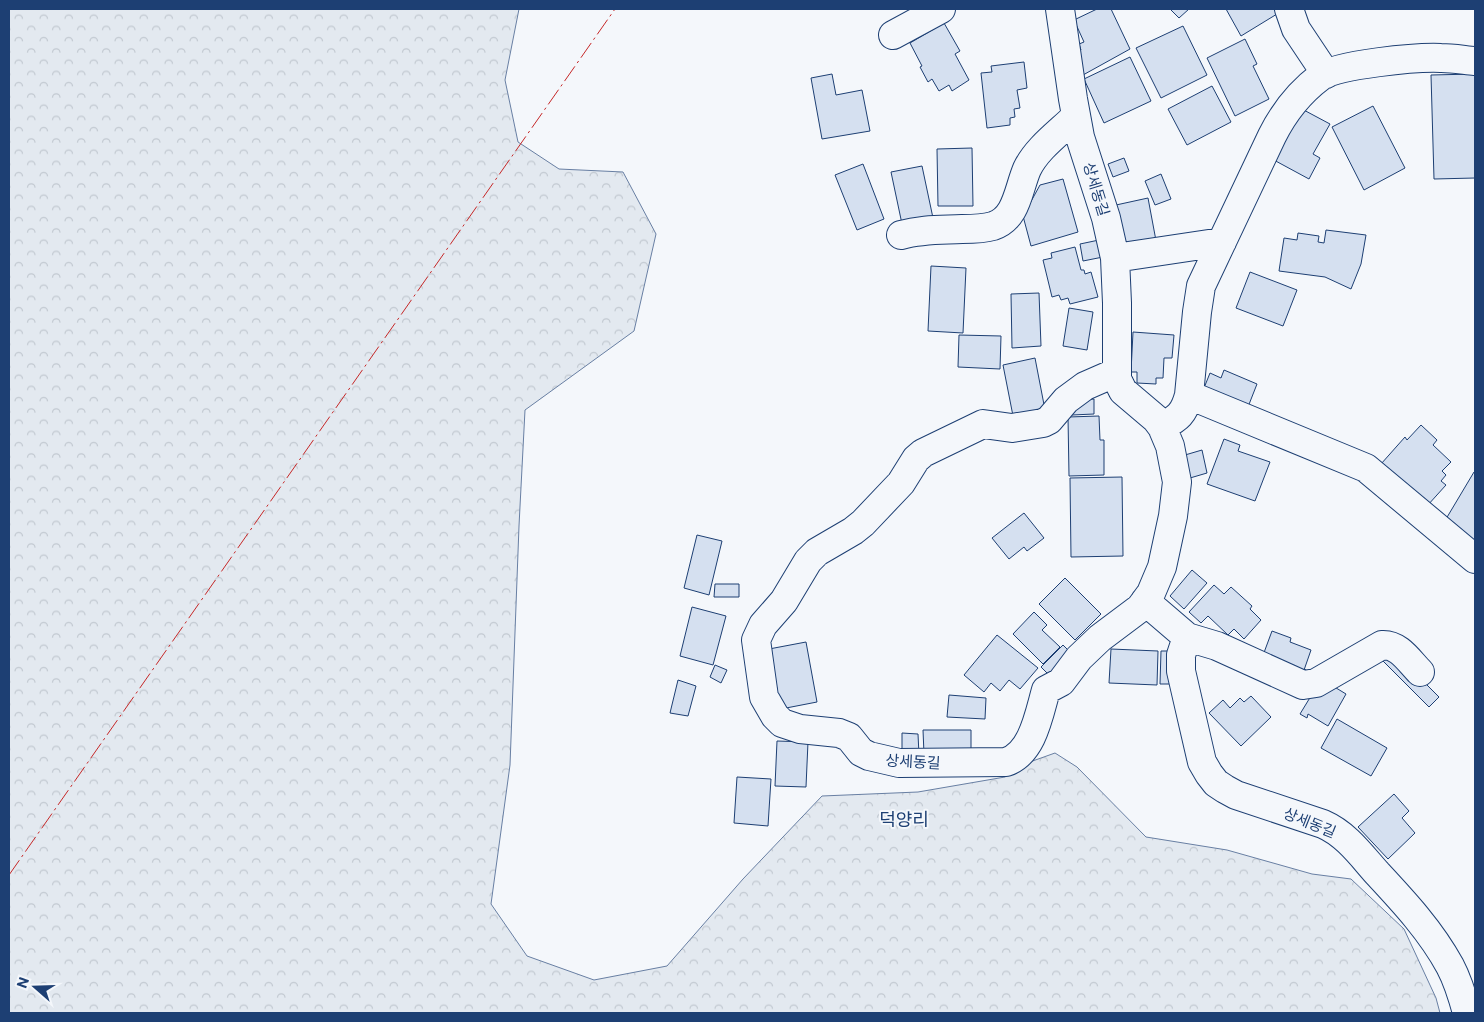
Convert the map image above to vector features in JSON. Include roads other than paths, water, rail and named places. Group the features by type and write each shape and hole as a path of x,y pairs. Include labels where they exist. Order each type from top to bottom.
{"lane":[{"path":"893,35 941,9"},
{"name":"상세동길","path":"1060,9 1080,137 1106,218 1115,258 1117,302 1117,372 1117,379 1124,391 1156,419 1162,427 1170,446 1177,482 1173,516 1162,568 1151,593 1140,608 1100,638 1079,658 1061,682 1046,690 1032,734 1023,750 1015,759 1006,762 899,763 884,761 861,752 849,737 839,733 800,729 782,723 774,716 764,697 756,640 763,625 784,601 808,561 817,552 863,523 901,483 916,459 923,453 983,424 1012,428 1043,423 1049,420 1066,400 1085,386 1117,372"},
{"path":"1289,9 1296,29 1326,74"},
{"path":"1162,427 1181,414 1189,395 1196,312 1201,286 1280,121 1307,89 1326,74 1347,67 1424,58 1475,61"},
{"path":"901,235 921,230 984,228 1001,222 1006,218 1016,202 1026,171 1031,162 1076,116"},
{"path":"1115,258 1222,242"},
{"path":"1189,395 1366,468 1475,559"},
{"path":"1145,601 1187,637 1217,646 1303,685 1316,683 1382,645 1392,646 1398,650 1420,672"},
{"name":"상세동길","path":"1187,637 1181,654 1181,671 1202,762 1208,774 1216,783 1236,795 1324,824 1347,840 1417,917 1451,967 1467,1013"}],"district":[{"name":"덕양리","path":"904,819"}]}
